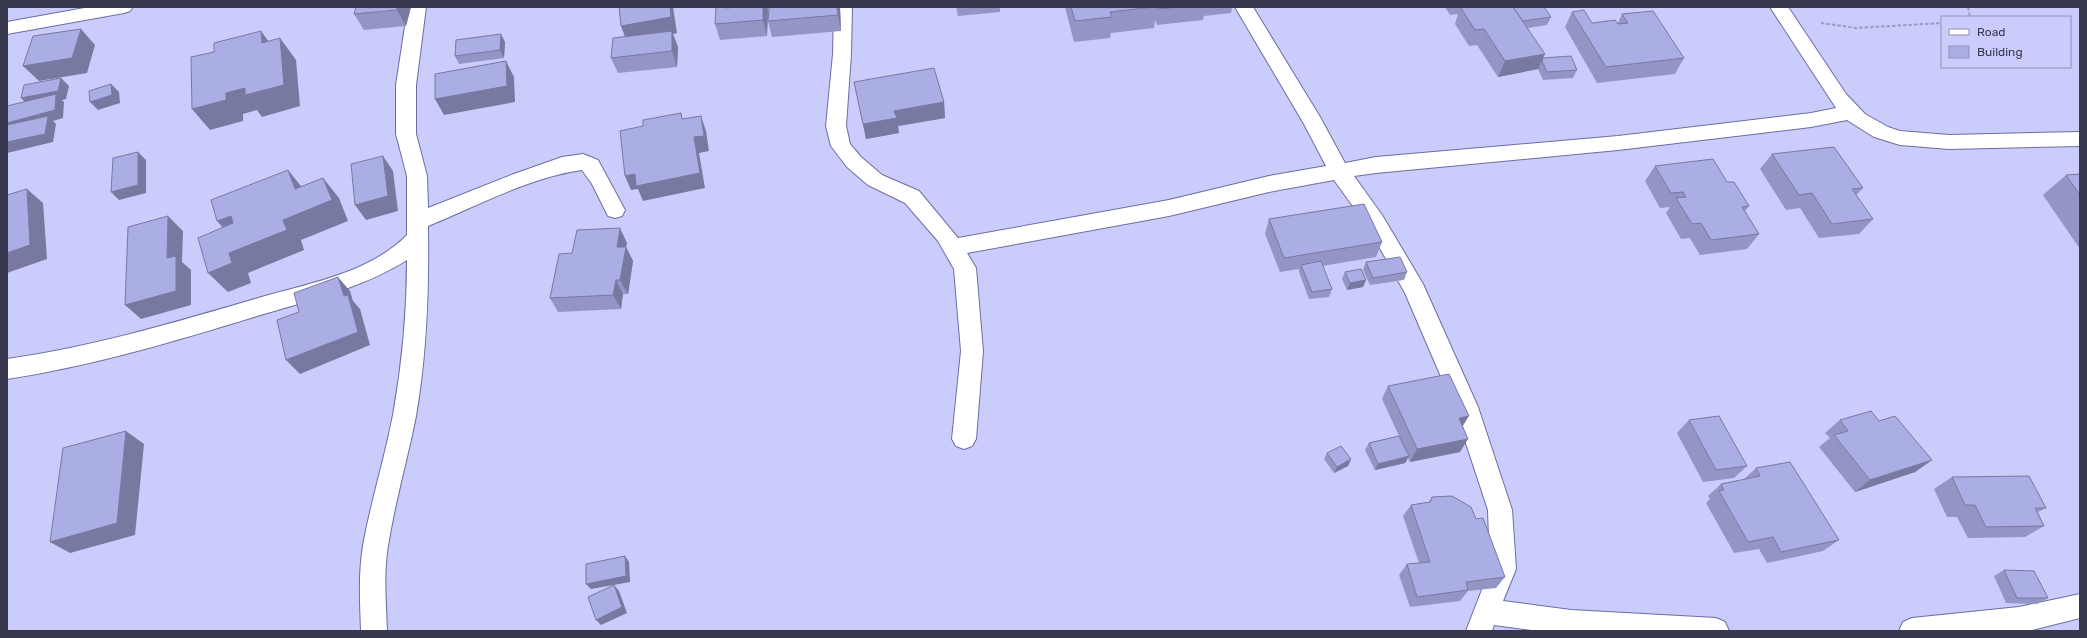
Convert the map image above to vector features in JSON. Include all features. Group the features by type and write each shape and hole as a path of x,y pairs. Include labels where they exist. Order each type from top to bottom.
{"street":[{"path":"17,7 11,27 124,7"},
{"path":"374,631 372,583 376,541 404,416 410,377 418,285 419,229 417,176 406,134 406,85 417,7"},
{"path":"843,7 842,54 836,126 841,146 854,162 875,180 912,197 945,235 964,268 972,351 964,439"},
{"path":"1244,7 1313,122 1339,171 1375,221 1416,290 1466,407 1500,510 1503,569 1483,621 1571,623 1716,631"},
{"path":"1782,12 1836,94 1858,119 1880,132 1890,136 1949,142 2080,139"},
{"path":"953,247 1169,208 1269,184 1376,165 1618,143 1811,120 1851,112"},
{"path":"7,368 107,351 156,338 295,296 373,269 400,254 419,229 521,179 574,162 591,165 602,182 615,210"},
{"path":"1912,631 1970,626 2061,612 2080,606"}],"path":[{"path":"1782,12 1856,28 1941,22"}],"building":[{"path":"356,7 397,7 397,10 354,14"},
{"path":"619,7 670,7 671,17 621,26"},
{"path":"716,7 763,7 763,20 715,24"},
{"path":"769,7 837,7 838,15 768,21"},
{"path":"1071,7 1154,7 1110,12 1112,17 1075,21"},
{"path":"1158,7 1179,7 1158,9"},
{"path":"1513,7 1545,54 1505,61 1484,29 1475,30 1461,8"},
{"path":"1513,7 1544,7 1551,17 1523,21"},
{"path":"1584,10 1592,23 1615,20 1618,24 1628,23 1622,14 1653,11 1684,58 1606,67 1572,12"},
{"path":"81,29 72,58 23,66 33,36"},
{"path":"261,31 262,43 280,38 284,85 245,95 245,88 226,93 226,100 192,109 191,57 214,52 214,43"},
{"path":"672,31 672,51 611,58 613,38"},
{"path":"501,34 500,50 455,56 456,40"},
{"path":"1571,56 1577,70 1547,72 1542,61 1543,58"},
{"path":"506,61 507,86 435,99 435,74"},
{"path":"934,68 944,102 894,111 897,118 863,124 854,82"},
{"path":"61,78 58,91 21,98 24,85"},
{"path":"111,84 112,95 90,102 89,91"},
{"path":"56,94 55,110 7,123 7,106"},
{"path":"681,113 682,119 701,116 704,136 694,137 700,173 636,186 635,174 625,176 620,131 643,126 643,120"},
{"path":"48,116 45,134 7,142 7,125"},
{"path":"1834,147 1863,188 1852,189 1873,219 1832,224 1812,193 1799,195 1772,154"},
{"path":"138,152 138,185 111,192 113,158"},
{"path":"383,156 388,196 355,205 351,164"},
{"path":"1713,159 1727,182 1734,182 1749,206 1742,207 1759,234 1711,240 1701,223 1692,224 1676,198 1686,197 1683,192 1671,193 1655,166"},
{"path":"288,170 295,189 323,178 332,200 283,220 287,230 229,253 232,263 208,273 198,238 233,223 231,216 217,221 211,200"},
{"path":"2080,174 2080,195 2066,175"},
{"path":"27,189 30,245 7,253 7,195"},
{"path":"1364,204 1382,242 1284,258 1269,219"},
{"path":"168,216 167,258 176,256 176,291 125,305 128,227"},
{"path":"620,228 617,247 626,247 620,280 616,280 613,295 550,298 559,254 572,253 577,230"},
{"path":"1400,257 1407,272 1373,278 1366,262"},
{"path":"1321,261 1332,289 1312,292 1301,265"},
{"path":"1361,269 1366,280 1350,283 1345,272"},
{"path":"338,277 344,296 348,295 358,332 286,360 277,320 299,312 294,293"},
{"path":"1449,374 1469,416 1459,418 1468,439 1417,449 1388,386"},
{"path":"1871,411 1879,421 1895,416 1932,460 1870,480 1834,435 1848,431 1840,420"},
{"path":"1719,416 1747,466 1716,470 1689,420"},
{"path":"126,431 117,523 50,542 63,448"},
{"path":"1399,436 1409,456 1378,464 1369,443"},
{"path":"1341,446 1351,459 1337,467 1327,453"},
{"path":"1790,462 1839,540 1781,552 1773,537 1748,542 1719,491 1724,490 1721,484 1760,476 1756,468"},
{"path":"2029,476 2046,508 2035,508 2044,526 1986,527 1975,505 1965,505 1952,477"},
{"path":"1452,496 1471,507 1476,519 1483,518 1505,577 1466,582 1468,590 1417,597 1407,564 1430,562 1411,505 1430,502 1432,497"},
{"path":"625,556 626,576 586,584 586,564"},
{"path":"2004,570 2034,571 2048,598 2017,598"},
{"path":"614,585 622,607 596,620 588,597"}]}
